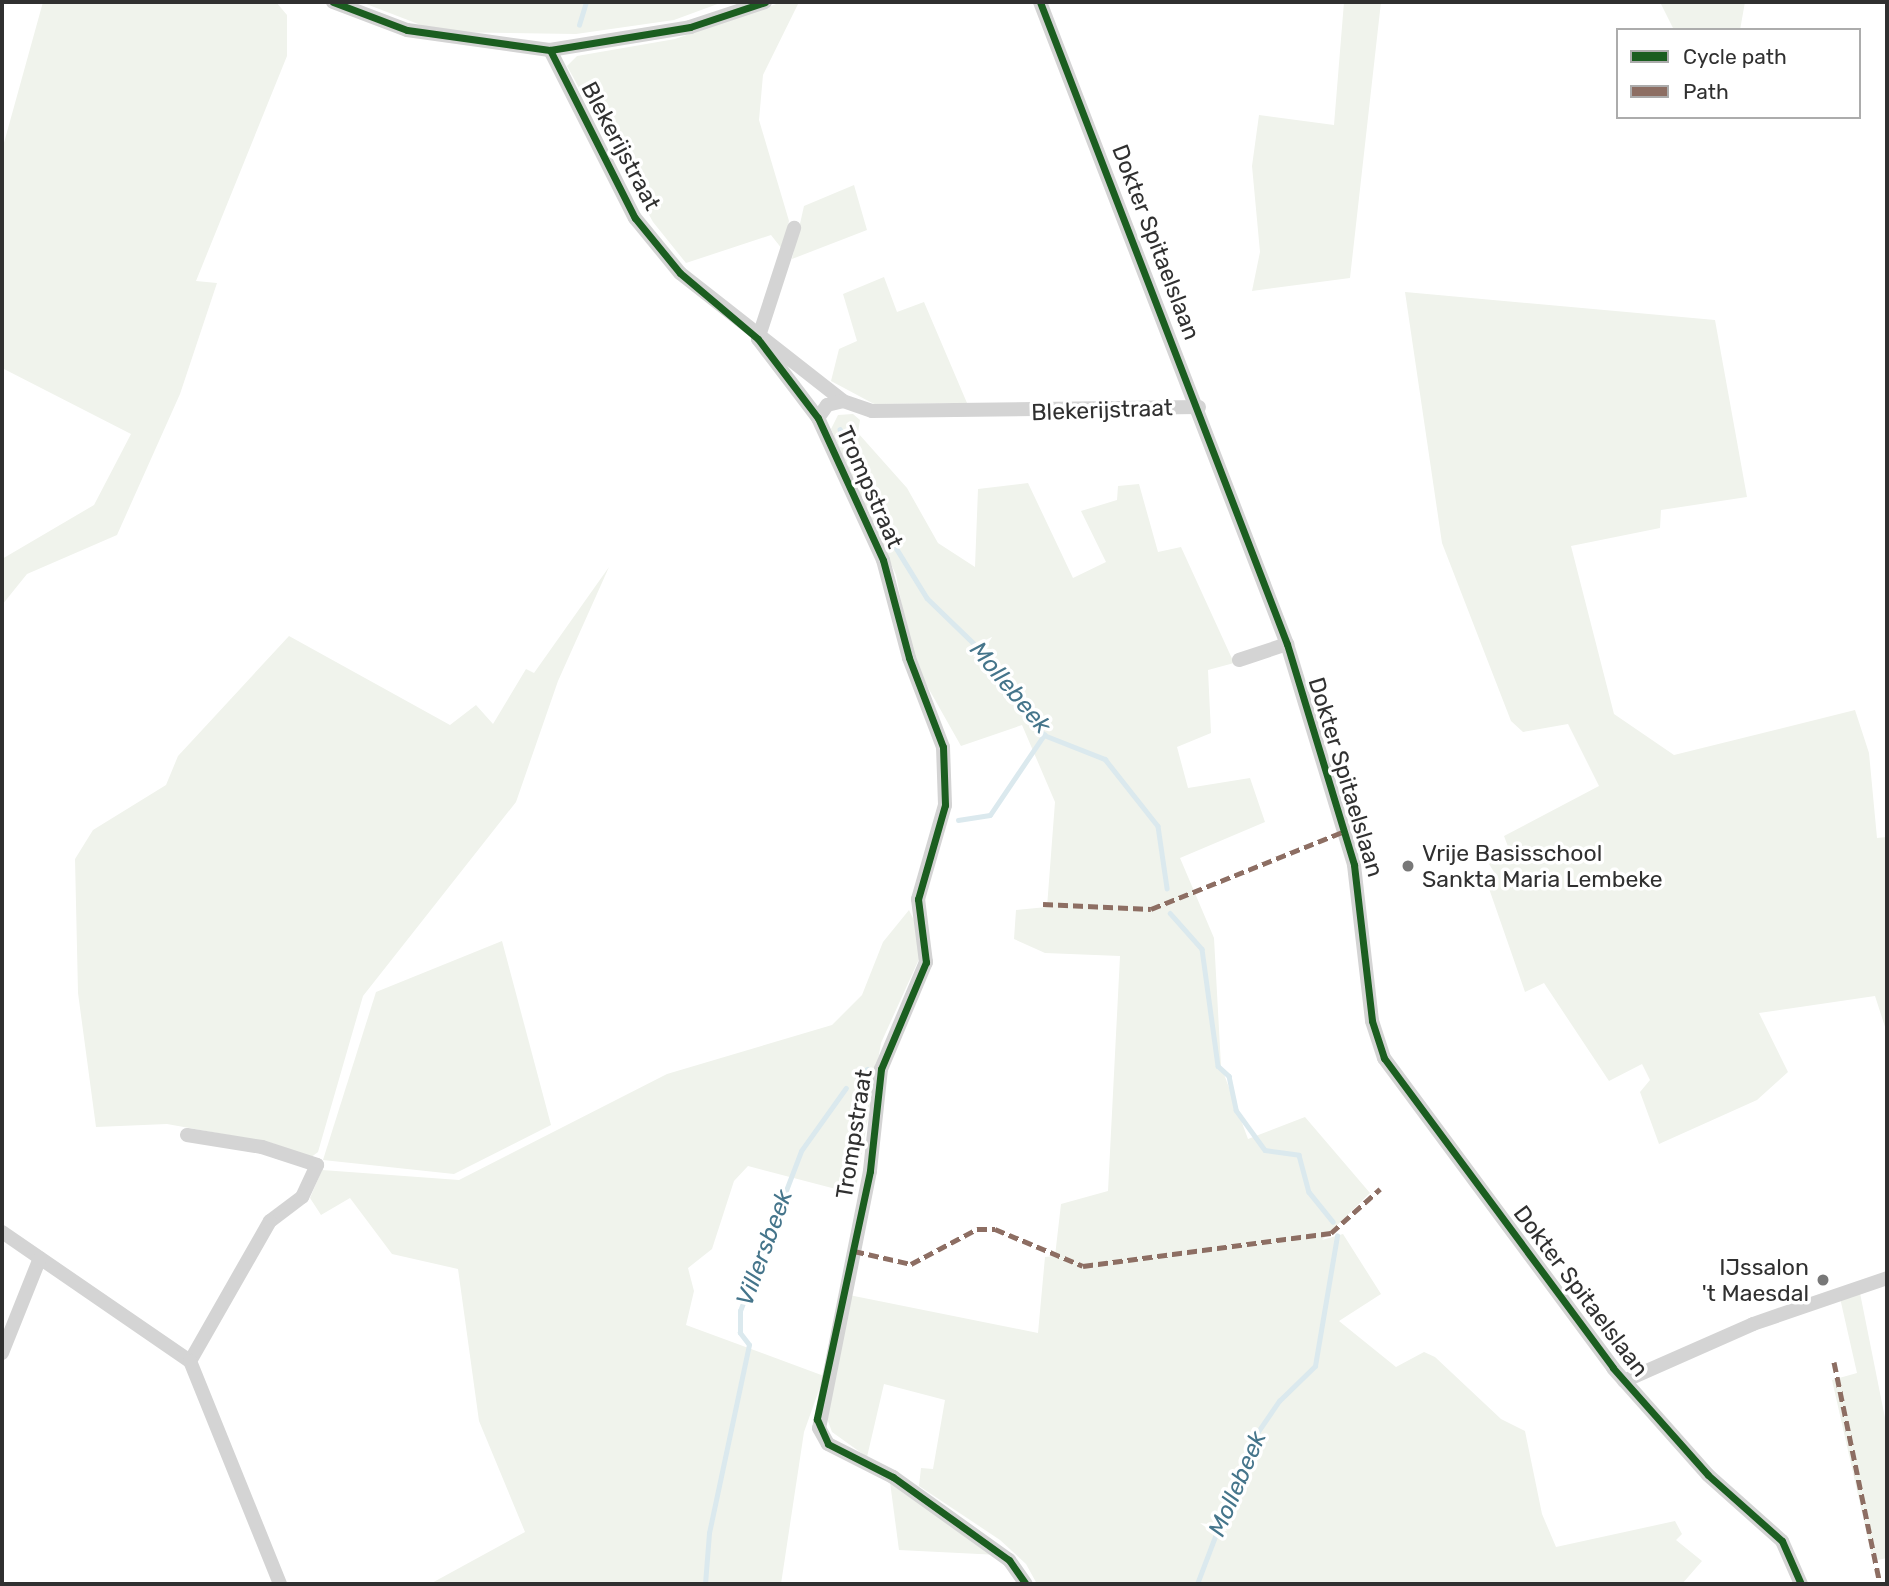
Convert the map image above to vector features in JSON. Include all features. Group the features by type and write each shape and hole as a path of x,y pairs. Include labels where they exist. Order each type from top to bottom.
{"street":[{"path":"333,2 420,33 550,50 690,27 765,2"},
{"name":"Dokter Spitaelslaan","path":"1040,2 1199,407 1287,644 1354,865 1373,1021 1384,1058 1624,1381 1708,1475 1782,1541 1801,1584"},
{"name":"Blekerijstraat","path":"550,50 635,218 680,273 758,339 843,401 872,411 1199,407"},
{"path":"758,339 794,228"},
{"name":"Trompstraat","path":"758,339 818,418 883,560 909,658 943,747 945,804 918,900 926,962 881,1069 870,1171 819,1428 828,1444 893,1477 1009,1560 1026,1584"},
{"path":"818,418 827,405 843,401"},
{"path":"1239,660 1287,644"},
{"path":"187,1135 262,1147 317,1165 302,1197 270,1222 190,1361"},
{"path":"2,1232 190,1361 280,1584"},
{"path":"2,1353 40,1258"},
{"path":"1624,1381 1753,1324 1887,1278"}],"shaded area":[{"path":"43,2 276,2 287,15 287,56 196,281 217,283 180,394 117,535 27,574 2,605 2,559 94,505 131,434 2,368 2,150"},
{"path":"361,2 723,2 674,20 576,34 439,32"},
{"path":"782,2 799,2 763,75 759,120 789,221 782,249 771,235 686,263 653,222 567,66 577,56 675,39"},
{"path":"1344,2 1381,2 1350,278 1252,291 1260,252 1252,166 1259,115 1334,125"},
{"path":"1660,2 1745,2 1740,28 1673,28"},
{"path":"854,185 867,230 792,259 804,206"},
{"path":"884,277 897,312 924,302 967,403 874,404 831,381 839,349 857,341 843,294"},
{"path":"1405,292 1715,320 1747,497 1661,510 1660,528 1571,546 1614,714 1674,755 1855,710 1869,753 1877,838 1887,837 1887,1033 1875,996 1759,1013 1788,1072 1757,1100 1659,1144 1640,1092 1650,1080 1642,1064 1609,1081 1544,983 1525,992 1485,877 1494,872 1489,864 1510,852 1504,836 1599,786 1568,724 1523,732 1511,721 1442,543"},
{"path":"853,414 860,420 858,433 907,488 938,543 975,567 978,489 1028,483 1073,578 1106,562 1081,511 1117,500 1118,486 1139,484 1158,552 1181,547 1234,663 1208,670 1211,733 1177,747 1188,788 1250,778 1265,822 1180,858 1214,938 1221,1066 1248,1139 1305,1117 1370,1193 1322,1240 1343,1234 1381,1294 1339,1321 1396,1367 1424,1352 1435,1357 1501,1419 1525,1431 1542,1514 1556,1547 1675,1521 1682,1534 1676,1540 1702,1561 1682,1584 1037,1584 1026,1564 1000,1540 919,1486 921,1468 933,1469 945,1400 884,1384 867,1457 832,1432 826,1416 849,1295 1038,1333 1045,1257 1055,1256 1061,1204 1108,1191 1120,956 1045,953 1014,939 1016,910 1047,907 1055,802 1022,725 961,746 926,684 910,646 896,575 831,429 838,415"},
{"path":"609,567 558,681 516,802 363,996 318,1152 310,1158 272,1143 167,1124 96,1127 78,993 75,859 93,830 166,785 178,756 289,636 450,725 476,705 493,724 526,669 534,673"},
{"path":"909,910 919,931 920,957 881,1043 855,1194 748,1166 734,1181 712,1249 688,1268 694,1291 686,1325 824,1376 804,1432 781,1584 430,1584 525,1532 479,1421 458,1269 392,1254 350,1198 321,1215 310,1198 322,1170 459,1180 667,1074 832,1025 862,995 883,942"},
{"path":"502,941 551,1125 454,1174 323,1160 376,992"},
{"path":"1860,1293 1887,1428 1887,1558 1873,1561 1832,1380 1857,1373 1840,1298"},
{"path":"890,1482 999,1555 899,1550"}],"waterway":[{"name":"Mollebeek","path":"579,25 586,2"},
{"name":"Mollebeek","path":"840,429 890,538 927,598 992,661 1044,735 1105,759 1158,826 1167,888"},
{"name":"Villersbeek","path":"958,820 990,815 1044,735"},
{"name":"Mollebeek","path":"1170,913 1202,949 1218,1066 1229,1076 1236,1110 1265,1150 1299,1155 1309,1192 1333,1222"},
{"name":"Villersbeek","path":"856,1076 867,1069"},
{"name":"Villersbeek","path":"705,1584 709,1533 749,1345 740,1333 740,1311 801,1151 846,1088"},
{"name":"Mollebeek","path":"1197,1584 1251,1442 1279,1401 1315,1366 1337,1236"}],"marked path":[{"path":"1043,904 1151,909 1343,832"},
{"path":"854,1251 911,1264 977,1229 995,1229 1083,1266 1331,1233 1380,1189"},
{"path":"1834,1362 1880,1584"}],"cycle path":[{"path":"333,2 407,30 550,50 690,27 765,2"},
{"path":"1040,2 1287,644 1354,865 1372,1021 1384,1058 1613,1368 1708,1475 1782,1541 1801,1584"},
{"path":"550,50 635,218 680,273 758,339 818,418 883,560 909,658 943,747 945,805 918,899 926,962 881,1069 870,1171 817,1419 828,1444 893,1477 1009,1560 1026,1584"}],"place":[{"name":"Vrije Basisschool Sankta Maria Lembeke","path":"1408,866"},
{"name":"IJssalon 't Maesdal","path":"1823,1280"}]}
